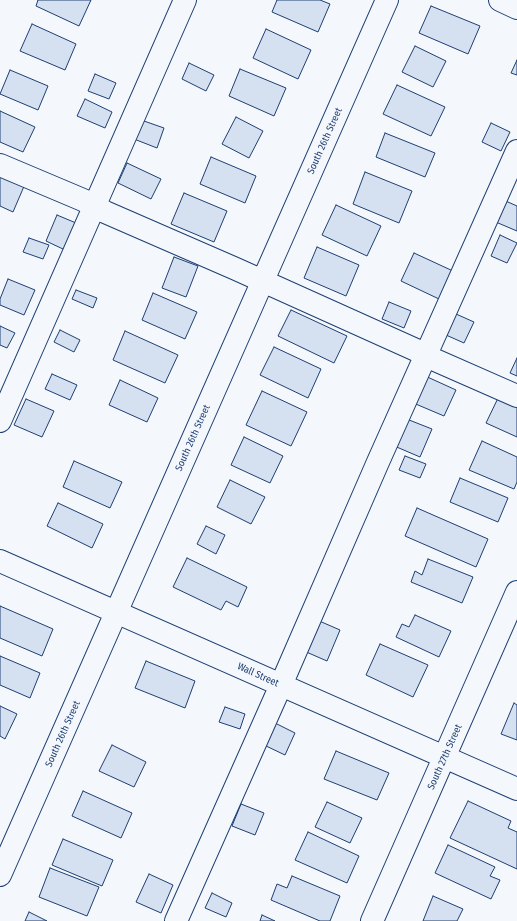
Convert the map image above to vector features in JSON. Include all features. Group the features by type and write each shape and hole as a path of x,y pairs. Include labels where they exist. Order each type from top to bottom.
{"street":[{"path":"0,421 185,0"},
{"name":"South 26th Street","path":"0,875 387,0"},
{"path":"500,0 517,8"},
{"path":"176,921 517,151"},
{"path":"0,165 83,200 517,396"},
{"name":"Wall Street","path":"0,561 517,789"},
{"name":"South 27th Street","path":"372,921 517,592"}],"building":[{"path":"38,0 91,0 79,26 36,6"},
{"path":"277,0 320,0 330,4 318,32 272,12"},
{"path":"431,6 480,26 468,54 419,33"},
{"path":"32,24 76,44 65,70 20,51"},
{"path":"266,29 311,50 298,79 253,58"},
{"path":"415,46 446,61 433,87 402,72"},
{"path":"517,60 517,75 511,73"},
{"path":"189,63 214,75 206,91 182,79"},
{"path":"240,69 286,88 274,116 229,96"},
{"path":"10,70 48,86 38,110 0,94"},
{"path":"95,74 116,83 109,99 88,91"},
{"path":"397,85 445,107 431,136 383,114"},
{"path":"85,99 112,112 105,128 77,116"},
{"path":"0,111 35,127 23,152 0,142"},
{"path":"236,117 263,131 249,158 222,144"},
{"path":"141,120 164,128 157,148 134,139"},
{"path":"491,123 510,132 501,151 482,142"},
{"path":"385,133 435,153 425,177 376,157"},
{"path":"211,157 256,176 245,203 200,184"},
{"path":"127,163 161,179 151,199 118,183"},
{"path":"365,172 412,191 399,223 353,204"},
{"path":"0,173 25,184 13,212 0,206"},
{"path":"184,193 227,211 214,242 171,224"},
{"path":"501,199 517,206 517,231 491,220"},
{"path":"336,205 381,226 367,256 322,235"},
{"path":"57,215 76,223 65,250 46,241"},
{"path":"500,235 517,243 507,263 491,256"},
{"path":"29,238 49,245 43,259 23,252"},
{"path":"317,247 359,265 346,296 304,278"},
{"path":"414,253 453,271 439,299 401,281"},
{"path":"174,257 198,266 186,297 162,288"},
{"path":"8,279 35,290 24,315 0,305 0,299"},
{"path":"76,290 97,298 93,308 72,299"},
{"path":"153,293 197,312 185,339 142,320"},
{"path":"389,302 411,311 404,328 382,319"},
{"path":"291,310 347,336 334,363 278,336"},
{"path":"456,314 474,322 464,343 446,335"},
{"path":"0,326 15,333 7,348 0,345"},
{"path":"60,330 80,340 74,352 54,342"},
{"path":"125,331 178,355 165,383 113,360"},
{"path":"274,347 321,369 308,398 260,375"},
{"path":"517,358 517,376 510,373"},
{"path":"52,374 77,385 70,400 45,389"},
{"path":"423,375 456,390 444,416 411,402"},
{"path":"120,380 158,398 147,422 109,405"},
{"path":"262,391 307,412 291,446 246,425"},
{"path":"500,394 517,402 517,437 486,423"},
{"path":"26,399 54,411 42,437 14,425"},
{"path":"404,418 432,429 420,457 392,445"},
{"path":"244,437 283,456 270,483 231,465"},
{"path":"482,441 517,457 517,482 514,489 469,470"},
{"path":"405,456 426,464 420,478 399,470"},
{"path":"74,461 122,482 110,508 63,487"},
{"path":"460,478 508,498 498,522 450,502"},
{"path":"230,480 265,497 251,524 217,507"},
{"path":"58,503 103,524 92,548 47,526"},
{"path":"417,508 488,539 476,567 405,536"},
{"path":"206,526 225,535 216,554 197,544"},
{"path":"187,558 247,587 238,607 226,601 221,610 173,587"},
{"path":"428,559 473,577 462,603 411,582 415,571 422,575"},
{"path":"0,606 53,629 42,656 0,638"},
{"path":"415,615 451,631 439,657 396,637 402,624 409,627"},
{"path":"317,620 340,630 327,661 304,651"},
{"path":"380,644 428,665 413,697 366,675"},
{"path":"0,656 40,673 30,698 0,685"},
{"path":"146,661 195,681 185,708 135,688"},
{"path":"514,703 517,705 517,740 501,734"},
{"path":"0,706 17,714 5,739 0,736"},
{"path":"225,707 245,714 240,729 219,722"},
{"path":"275,723 295,733 285,755 264,745"},
{"path":"112,745 146,762 134,787 99,771"},
{"path":"336,751 389,773 377,800 324,779"},
{"path":"83,791 132,813 121,838 72,816"},
{"path":"468,801 511,821 508,828 517,832 517,869 450,838"},
{"path":"327,802 362,818 350,843 315,827"},
{"path":"241,804 264,813 255,835 232,826"},
{"path":"308,832 359,856 347,883 295,860"},
{"path":"63,839 113,860 102,886 52,865"},
{"path":"448,845 495,867 490,876 500,880 491,899 435,873"},
{"path":"50,868 99,887 87,916 39,897"},
{"path":"149,874 173,885 161,913 136,902"},
{"path":"292,876 340,896 330,921 320,921 271,900 277,884 287,888"},
{"path":"212,893 232,903 226,917 205,908"},
{"path":"433,896 463,909 457,921 423,921"},
{"path":"29,912 47,921 25,921"},
{"path":"262,915 275,921 260,921"}]}
